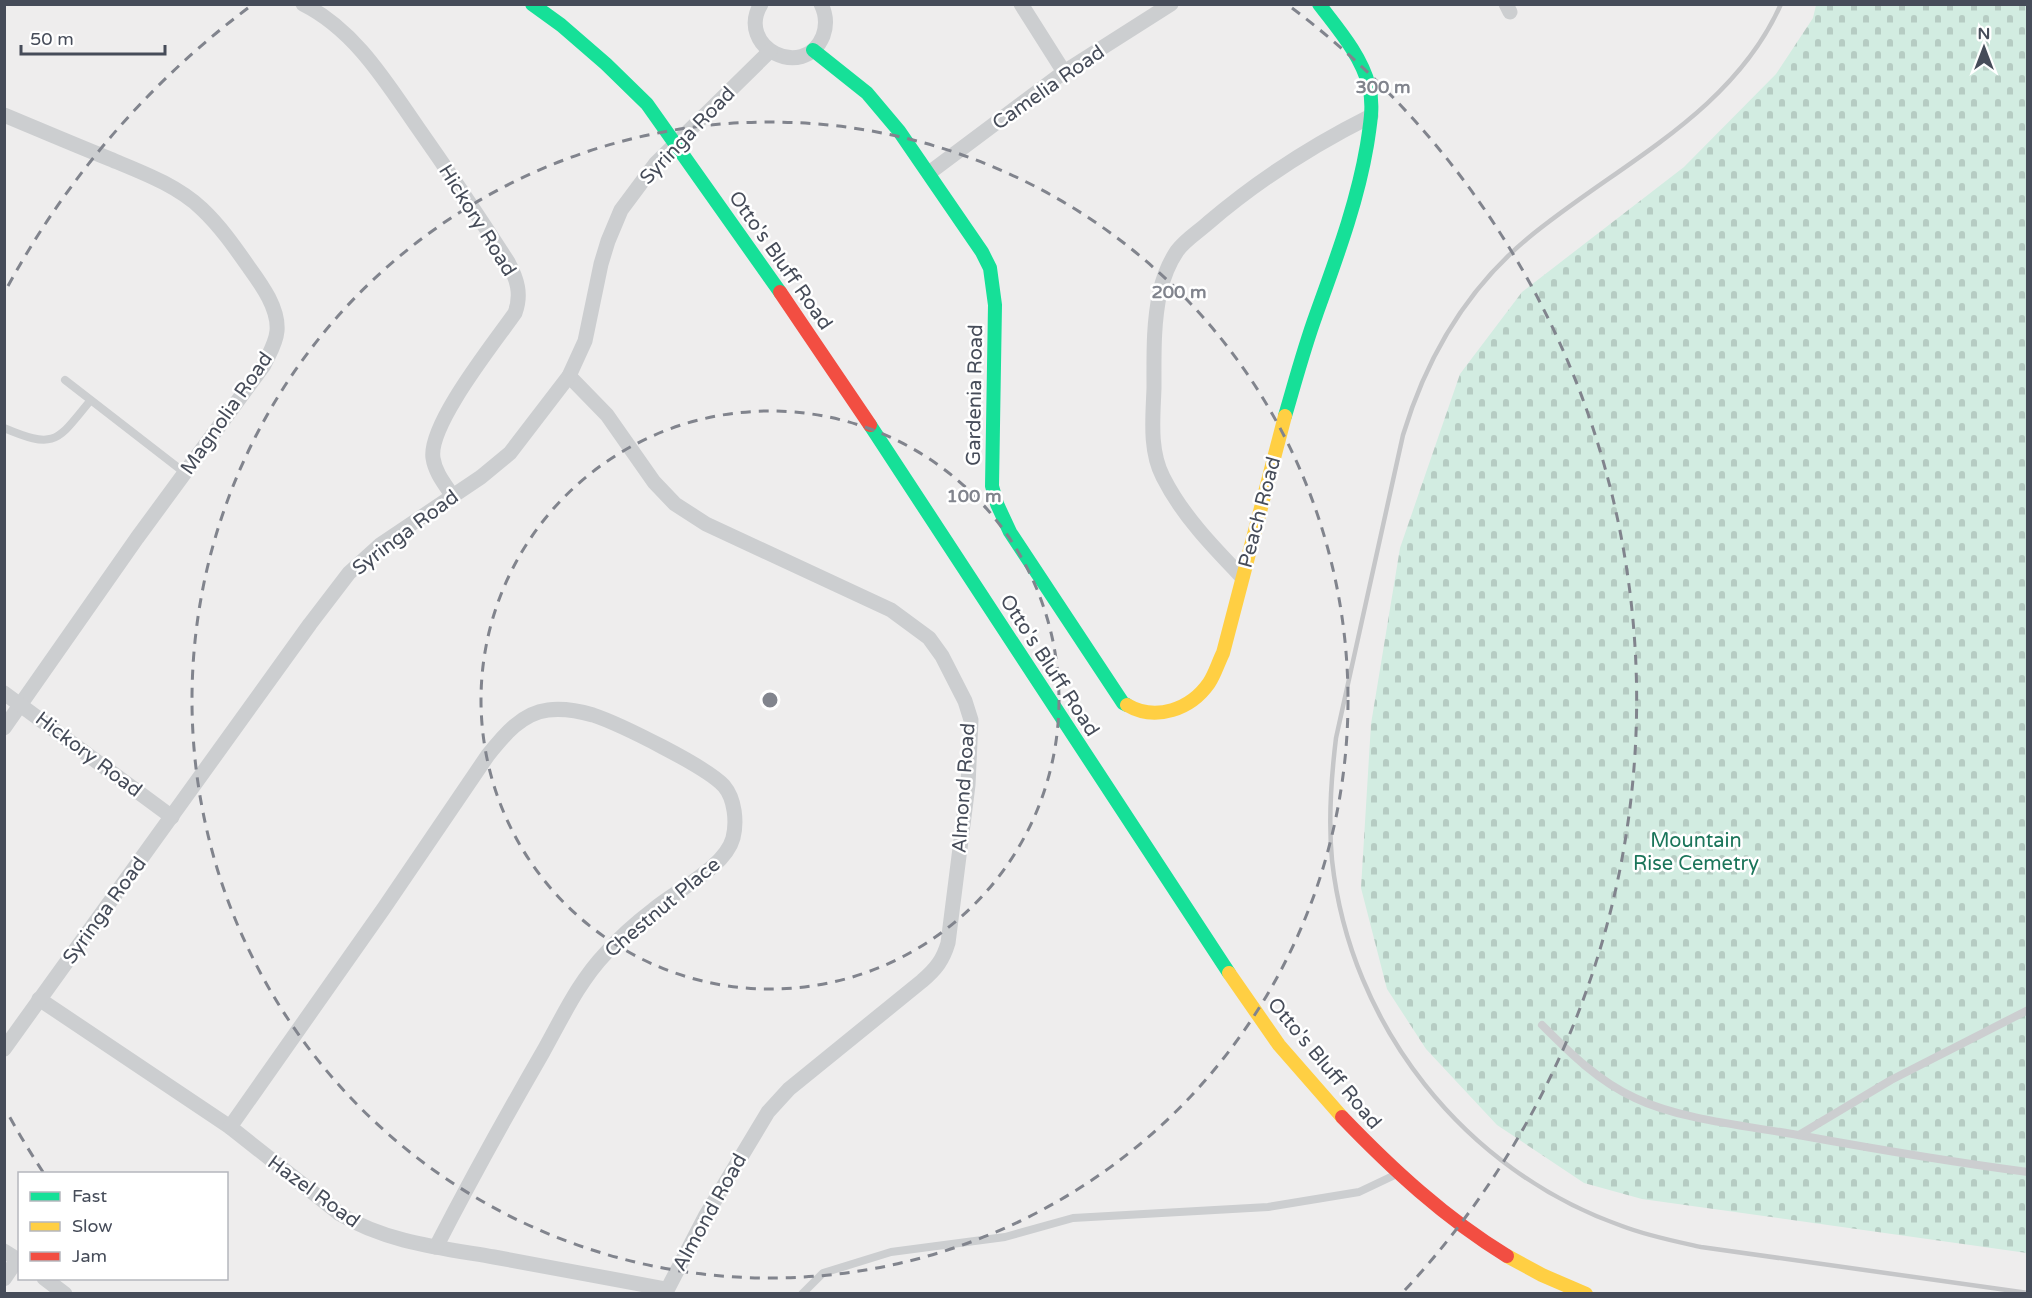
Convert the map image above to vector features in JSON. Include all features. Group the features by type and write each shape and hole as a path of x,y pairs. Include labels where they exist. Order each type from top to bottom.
{"main road":[{"name":"Otto's Bluff Road","path":"532,4 561,25 606,64 647,104 676,143 826,358 1218,958 1278,1044 1380,1158 1428,1200 1483,1241 1530,1269 1585,1293"},
{"name":"Peach Road","path":"1242,578 1264,488 1308,340 1363,178 1372,102 1367,76 1319,4"},
{"name":"Gardenia Road","path":"813,50 867,93 899,131 982,252 990,268 995,305 991,459 992,486 997,504 1010,532 1123,703 1132,710 1145,714 1156,714 1184,706 1196,698 1209,683 1223,653 1242,578"}],"street":[{"name":"Hickory Road","path":"303,4 343,31 376,67 445,167 516,277 519,296 514,313 449,408 433,445 433,459 438,474 452,495"},
{"path":"761,4 755,21 762,43 770,51 786,58 803,56 821,41 826,19 820,4"},
{"path":"1021,4 1064,72"},
{"name":"Camelia Road","path":"929,173 1064,72 1171,4"},
{"name":"Syringa Road","path":"4,1049 349,573 380,545 481,477 510,453 569,376 585,341 601,264 621,210 656,163 770,51"},
{"name":"Magnolia Road","path":"4,115 142,173 180,192 201,208 226,235 257,278 273,307 277,322 277,333 264,365 137,538 4,728"},
{"name":"Peach Road","path":"1242,578 1192,521 1162,476 1156,455 1153,431 1154,342 1160,291 1167,269 1178,249 1233,202 1321,143 1371,116"},
{"name":"Almond Road","path":"569,376 607,415 654,482 675,504 705,524 891,610 930,638 965,701 971,720 968,785 948,943 943,958 930,975 789,1089 768,1112 706,1215 665,1291"},
{"name":"Hickory Road","path":"4,693 22,704 172,817"},
{"name":"Chestnut Place","path":"230,1127 488,755 505,734 520,722 546,710 565,709 594,716 694,765 714,777 726,788 734,807 735,822 732,840 726,853 697,878 646,915 591,970 481,1160 436,1246"},
{"name":"Hazel Road","path":"39,999 230,1127 358,1226 374,1232 436,1246 665,1291"},
{"path":"4,1279 14,1257"},
{"path":"47,1280 65,1293"}],"lane":[{"path":"65,381 185,473"},
{"path":"4,428 27,437 52,440 62,435 90,401"},
{"path":"1798,1135 1891,1080 2028,1010"},
{"path":"1542,1025 1596,1075 1635,1098 1665,1109 1873,1149 2028,1172"},
{"path":"802,1293 823,1273 891,1252 1005,1237 1072,1218 1268,1208 1359,1192 1398,1174"}],"green space":[{"name":"Mountain Rise Cemetry","path":"1816,5 2027,5 2027,1253 1642,1199 1584,1183 1497,1125 1426,1049 1387,989 1361,888 1371,724 1400,548 1460,374 1522,292 1684,167 1776,74 1813,18"}],"railway":[{"path":"1781,4 1760,43 1733,77 1703,108 1634,161 1561,212 1505,259 1467,303 1436,353 1412,407 1403,435 1336,738 1330,829 1332,860 1343,921 1363,979 1390,1034 1425,1085 1466,1130 1513,1169 1565,1201 1632,1230 1701,1247 2028,1293"}],"traffic: fast":[{"path":"532,4 561,25 606,64 647,104 780,292"},
{"path":"1285,416 1352,210 1363,167 1371,116 1369,86 1360,64 1348,43 1319,4"},
{"path":"813,50 867,93 899,131 982,252 990,268 995,305 992,486 997,504 1010,532 1123,703 1127,705"},
{"path":"870,425 1229,973"}],"traffic: slow":[{"path":"1127,705 1150,712 1172,710 1193,700 1211,680 1223,653 1285,416"},
{"path":"1229,973 1279,1045 1342,1117"},
{"path":"1507,1256 1542,1275 1586,1294"}],"traffic: jam":[{"path":"780,292 870,425"},
{"path":"1342,1117 1420,1192 1462,1226 1507,1256"}]}
